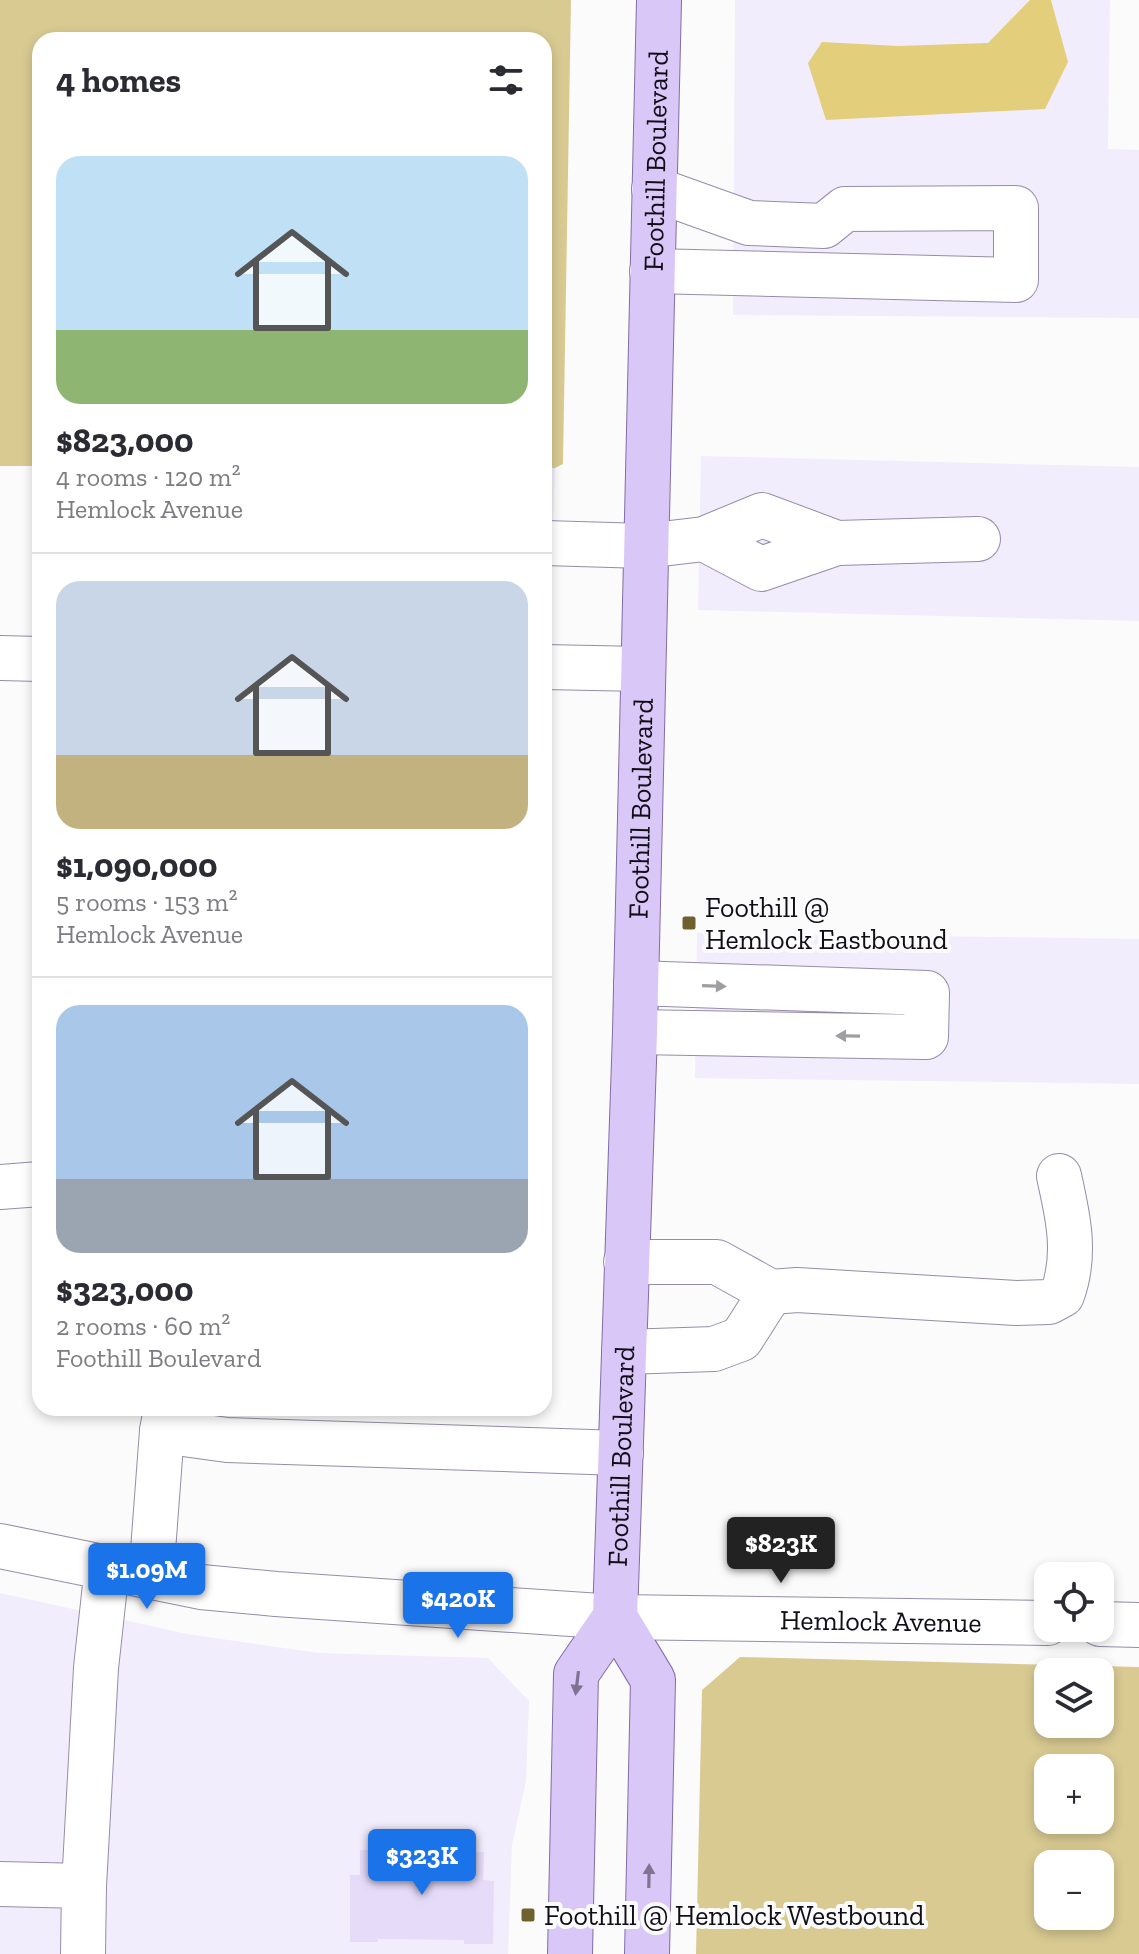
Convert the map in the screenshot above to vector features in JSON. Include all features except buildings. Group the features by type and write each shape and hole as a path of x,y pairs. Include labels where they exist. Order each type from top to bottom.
{"main road":[{"name":"Foothill Boulevard","path":"615,1617 635,1032 659,0"},
{"path":"570,1954 576,1674 615,1617 653,1680 647,1954"}],"street":[{"path":"652,271 1016,280 1016,208 845,209 824,226 749,223 654,189"},
{"path":"552,543 645,546 704,539 761,569 837,543 978,539"},
{"path":"0,658 32,659"},
{"path":"552,667 642,669"},
{"path":"635,1032 926,1037 927,993 636,983"},
{"path":"626,1262 717,1262 771,1292 797,1290 1016,1303 1049,1302 1062,1295 1069,1275 1070,1227 1059,1176"},
{"path":"0,1187 32,1185"},
{"path":"624,1352 714,1349 741,1339 771,1292"},
{"path":"151,1577 164,1420 227,1440 621,1453"},
{"name":"Hemlock Avenue","path":"0,1546 201,1587 276,1594 615,1617 1034,1623"},
{"path":"83,1954 96,1668 107,1567"},
{"path":"1114,1624 1139,1625"},
{"path":"0,1884 84,1886"}],"shaded area":[{"path":"0,0 571,0 563,464 552,468 552,32 32,32 32,466 0,466"},
{"path":"735,0 1110,0 1108,149 1139,150 1139,318 733,315"},
{"path":"1030,0 1051,0 1068,62 1045,109 826,120 808,63 822,42 898,46 988,43"},
{"path":"701,456 1139,467 1139,621 698,610"},
{"path":"552,468 555,468 552,555"},
{"path":"697,933 1139,939 1139,1084 695,1078"},
{"path":"0,1593 187,1634 319,1653 488,1658 529,1701 526,1781 512,1845 508,1954 0,1954"},
{"path":"740,1657 1034,1664 1034,1738 1114,1738 1114,1666 1139,1667 1139,1954 696,1954 702,1690"}],"place":[{"name":"Foothill @ Hemlock Eastbound","path":"689,923"},
{"name":"Foothill @ Hemlock Westbound","path":"528,1915"}]}
